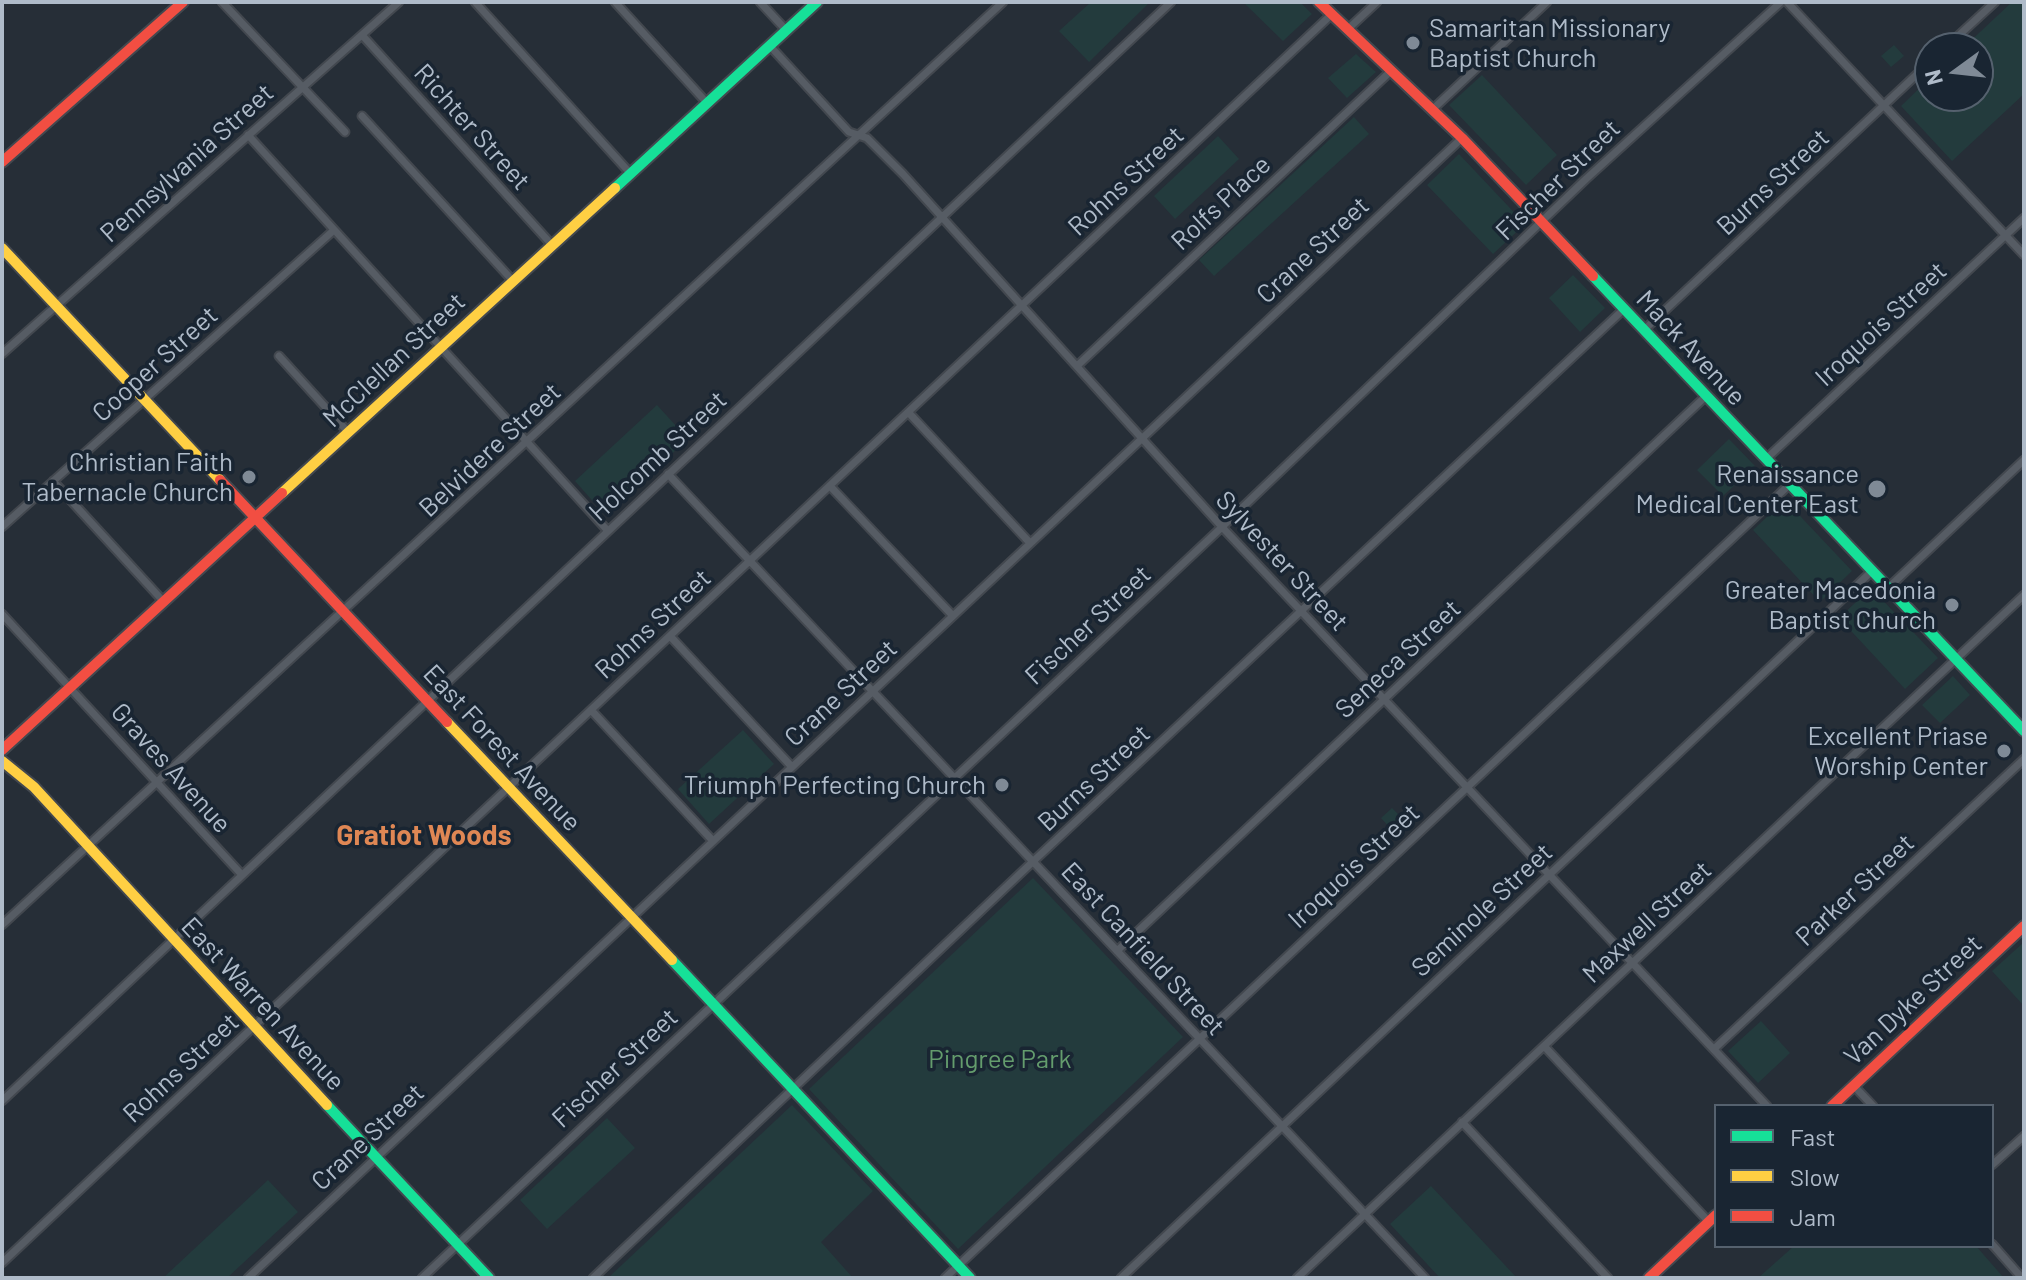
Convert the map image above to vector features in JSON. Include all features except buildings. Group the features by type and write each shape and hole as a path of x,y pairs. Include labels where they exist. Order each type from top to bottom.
{"main road":[{"path":"3,161 183,2"},
{"name":"McClellan Street","path":"2,750 817,2"},
{"name":"Mack Avenue","path":"1319,2 1462,138 2024,731"},
{"name":"East Forest Avenue","path":"2,248 970,1278"},
{"name":"East Warren Avenue","path":"2,761 34,787 489,1278"},
{"name":"Van Dyke Street","path":"1834,1104 2024,926"},
{"path":"1649,1278 1712,1218"}],"street":[{"path":"222,2 345,132"},
{"name":"Pennsylvania Street","path":"2,354 399,2"},
{"path":"475,2 630,173"},
{"path":"615,2 707,103"},
{"path":"760,2 786,30"},
{"name":"Belvidere Street","path":"2,925 1003,2"},
{"name":"Holcomb Street","path":"2,1101 1171,2"},
{"path":"1348,29 1377,2"},
{"path":"1433,109 1547,2"},
{"name":"Fischer Street","path":"422,1278 1222,527 1586,179 1781,2"},
{"path":"1787,2 2024,255"},
{"path":"1962,32 1995,2"},
{"name":"Rohns Street","path":"2,1263 1332,14"},
{"name":"Richter Street","path":"362,35 552,245"},
{"name":"Sylvester Street","path":"770,46 849,132 870,141 942,217 1222,527 1765,1104"},
{"name":"Rolfs Place","path":"1077,366 1392,70"},
{"name":"Burns Street","path":"1644,330 1914,77"},
{"path":"362,116 513,281"},
{"path":"248,135 608,531"},
{"name":"Crane Street","path":"248,1278 1462,138"},
{"name":"Iroquois Street","path":"1766,459 2024,218"},
{"name":"Cooper Street","path":"2,527 334,230"},
{"name":"Burns Street","path":"593,1278 1624,309"},
{"path":"279,356 348,432"},
{"name":"Seneca Street","path":"1117,951 1706,396"},
{"path":"909,413 1030,543"},
{"path":"1888,588 2024,460"},
{"name":"East Canfield Street","path":"668,474 1425,1278"},
{"path":"53,481 164,602"},
{"name":"Iroquois Street","path":"945,1278 1790,484"},
{"path":"830,486 953,616"},
{"name":"Seminole Street","path":"1121,1278 1872,571"},
{"name":"Maxwell Street","path":"1297,1278 2024,595"},
{"name":"Graves Avenue","path":"2,614 242,875"},
{"path":"670,636 792,767"},
{"path":"591,710 713,841"},
{"name":"Parker Street","path":"1714,1049 2024,759"},
{"path":"1544,1046 1712,1218"},
{"path":"1854,1086 1871,1104"},
{"path":"1462,1122 1608,1278"},
{"path":"1994,1163 2024,1136"},
{"path":"1994,1246 2022,1278"}],"green space":[{"path":"1091,2 1150,2 1089,62 1059,31"},
{"path":"1243,2 1300,2 1312,14 1283,41"},
{"path":"2012,2 2024,2 2024,94 1952,161 1901,106 1914,93 1914,112 1994,112 1994,32 1980,32"},
{"path":"1894,45 1904,56 1891,67 1881,56"},
{"path":"1356,54 1376,72 1347,98 1328,78"},
{"path":"1482,75 1557,155 1526,185 1449,105"},
{"path":"1354,117 1369,134 1214,276 1199,260"},
{"path":"1218,136 1239,159 1175,219 1154,196"},
{"path":"1459,154 1525,224 1493,254 1427,185"},
{"path":"1573,275 1605,308 1580,332 1549,298"},
{"path":"657,405 688,439 605,515 575,481"},
{"path":"1729,439 1755,466 1723,496 1697,470"},
{"path":"1785,500 1852,571 1820,602 1753,530"},
{"path":"1871,588 1938,658 1905,689 1839,618"},
{"path":"1953,676 1970,695 1940,723 1922,705"},
{"path":"743,730 774,764 709,824 678,789"},
{"path":"1392,808 1403,819 1392,830 1381,818"},
{"name":"Pingree Park","path":"1033,878 1183,1037 958,1249 809,1089"},
{"path":"2024,942 2024,1006 1992,971"},
{"path":"1761,1021 1790,1053 1758,1083 1728,1051"},
{"path":"792,1105 873,1191 821,1242 853,1278 608,1278"},
{"path":"607,1118 635,1148 547,1229 520,1200"},
{"path":"268,1180 298,1212 227,1278 163,1278"},
{"path":"1431,1186 1517,1278 1440,1278 1390,1224"},
{"path":"1792,1248 1978,1248 2004,1278 1758,1278"}],"traffic: fast":[{"path":"615,188 817,2"},
{"path":"1593,276 2024,731"},
{"path":"672,960 970,1278"},
{"path":"327,1105 489,1278"}],"traffic: slow":[{"path":"282,493 615,188"},
{"path":"2,248 220,480"},
{"path":"447,722 672,960"},
{"path":"2,761 34,787 327,1105"}],"traffic: jam":[{"path":"2,162 183,2"},
{"path":"1319,2 1462,138 1593,276"},
{"path":"220,480 447,722"},
{"path":"2,750 282,493"},
{"path":"1834,1104 2024,926"},
{"path":"1649,1278 1714,1217"}],"place":[{"name":"Samaritan Missionary Baptist Church","path":"1413,43"},
{"name":"Christian Faith Tabernacle Church","path":"249,477"},
{"name":"Renaissance Medical Center East","path":"1877,489"},
{"name":"Greater Macedonia Baptist Church","path":"1952,605"},
{"name":"Excellent Priase Worship Center","path":"2004,751"},
{"name":"Triumph Perfecting Church","path":"1002,785"}],"district":[{"name":"Gratiot Woods","path":"424,836"}]}
